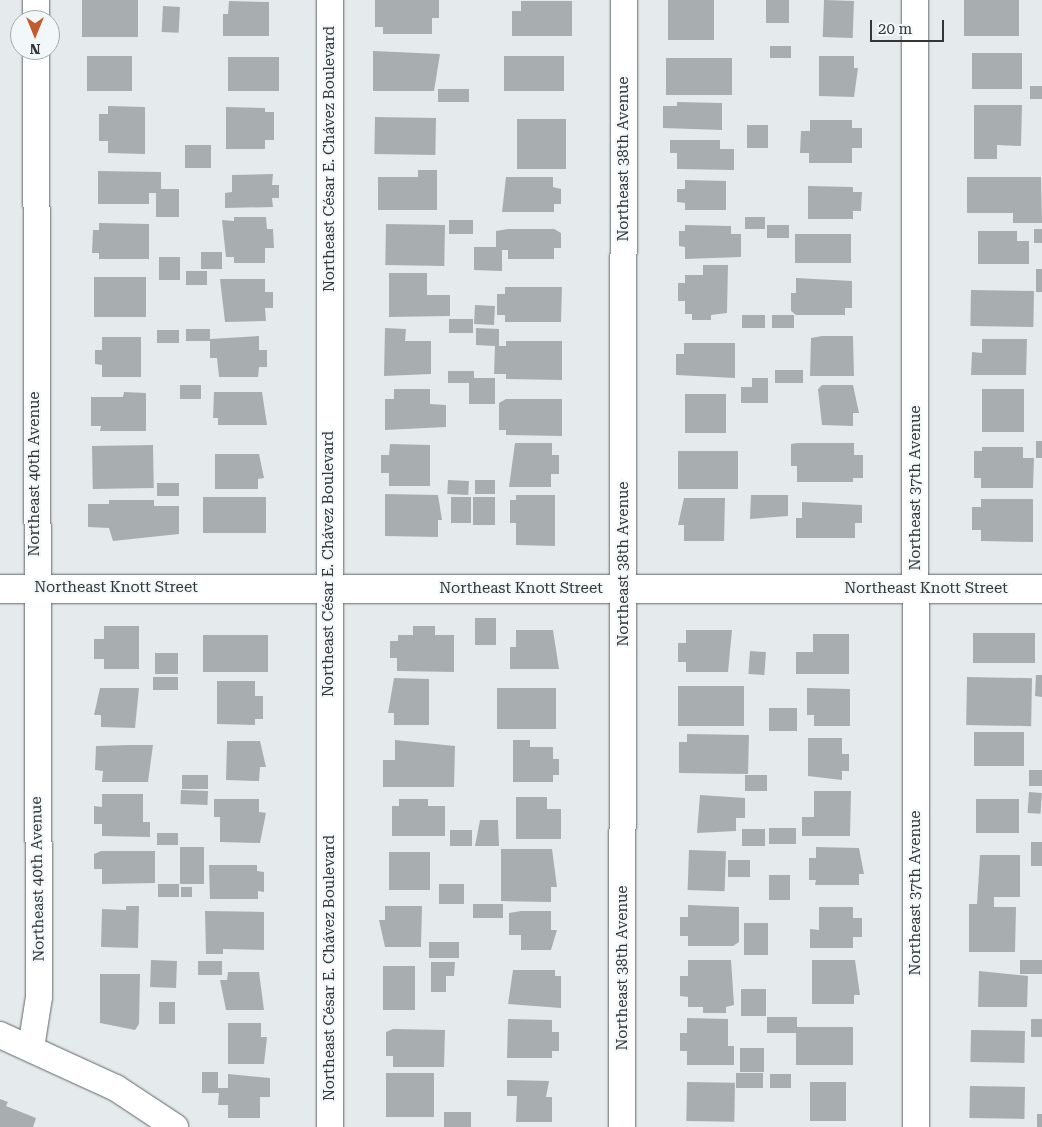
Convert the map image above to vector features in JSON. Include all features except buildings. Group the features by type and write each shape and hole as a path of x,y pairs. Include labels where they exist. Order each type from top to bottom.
{"street":[{"name":"Northeast César E. Chávez Boulevard","path":"330,0 330,1127"},
{"name":"Northeast 38th Avenue","path":"622,1127 624,0"},
{"name":"Northeast 37th Avenue","path":"915,0 916,1127"},
{"name":"Northeast 40th Avenue","path":"31,1048 39,998 35,588 36,60"},
{"name":"Northeast Knott Street","path":"0,588 1042,589"},
{"path":"0,1035 116,1088 175,1127"}]}
